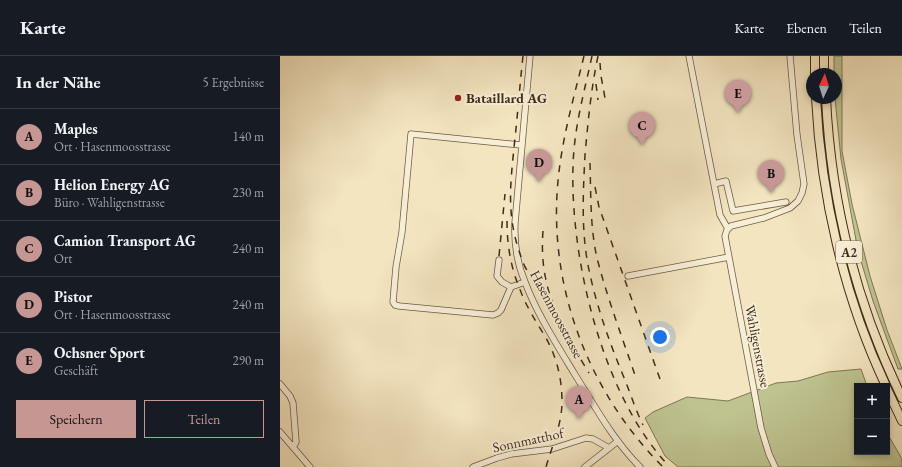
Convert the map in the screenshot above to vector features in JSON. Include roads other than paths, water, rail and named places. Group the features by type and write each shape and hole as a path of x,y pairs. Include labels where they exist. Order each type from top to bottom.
{"highway":[{"path":"815,56 815,68"},
{"path":"824,56 824,68"},
{"name":"A2","path":"817,104 822,159 837,240 865,337 884,383"},
{"name":"A2","path":"826,104 830,153 837,199 846,242 868,318 887,366 902,398"},
{"name":"A2","path":"890,396 902,421"}],"street":[{"name":"Hasenmoosstrasse","path":"530,56 515,232 518,260 532,299 563,355 603,419 638,466"},
{"name":"Wahligenstrasse","path":"689,56 720,215 728,229 725,236 762,428 769,454 775,467"},
{"path":"728,229 738,224 764,218 790,208 798,201 802,193 804,184 797,135 790,56"},
{"path":"522,145 411,134 402,232 396,267 393,302 395,305 399,306 491,315 497,314 501,310 511,287 525,282"},
{"path":"714,184 726,181 733,211 786,202"},
{"path":"628,276 729,257"},
{"path":"499,260 497,276 502,282 511,287"},
{"path":"280,384 290,396 293,403 296,442 293,447"},
{"path":"280,432 310,467"},
{"name":"Sonnmatthof","path":"473,467 511,454 552,449 586,438 593,439 609,448"},
{"path":"585,467 618,441"}],"railway":[{"path":"523,56 511,188 514,234 525,267 589,373"},
{"path":"584,56 562,149 558,181 557,220 560,259 567,298 579,335 594,371 614,405 637,437 663,467"},
{"path":"592,56 575,138 573,166 577,243 595,325 609,366 626,403 646,437 669,466"},
{"path":"598,56 585,155 583,213 586,256 604,326 643,425"},
{"path":"600,63 605,98"},
{"path":"596,84 598,100"},
{"path":"590,163 592,223 597,258 610,302 635,375"},
{"path":"595,187 599,207 661,382"},
{"path":"499,256 505,194"},
{"path":"507,221 509,248 515,275 526,304 550,346 560,377 562,410 546,467"},
{"path":"543,231 542,250 544,269 554,306"}],"place":[{"name":"Bataillard AG","path":"458,98"},
{"name":"Ochsner Sport","path":"738,113"},
{"name":"Camion Transport AG","path":"642,145"},
{"name":"Pistor","path":"539,182"},
{"name":"Helion Energy AG","path":"771,193"},
{"name":"Maples","path":"579,419"}]}
